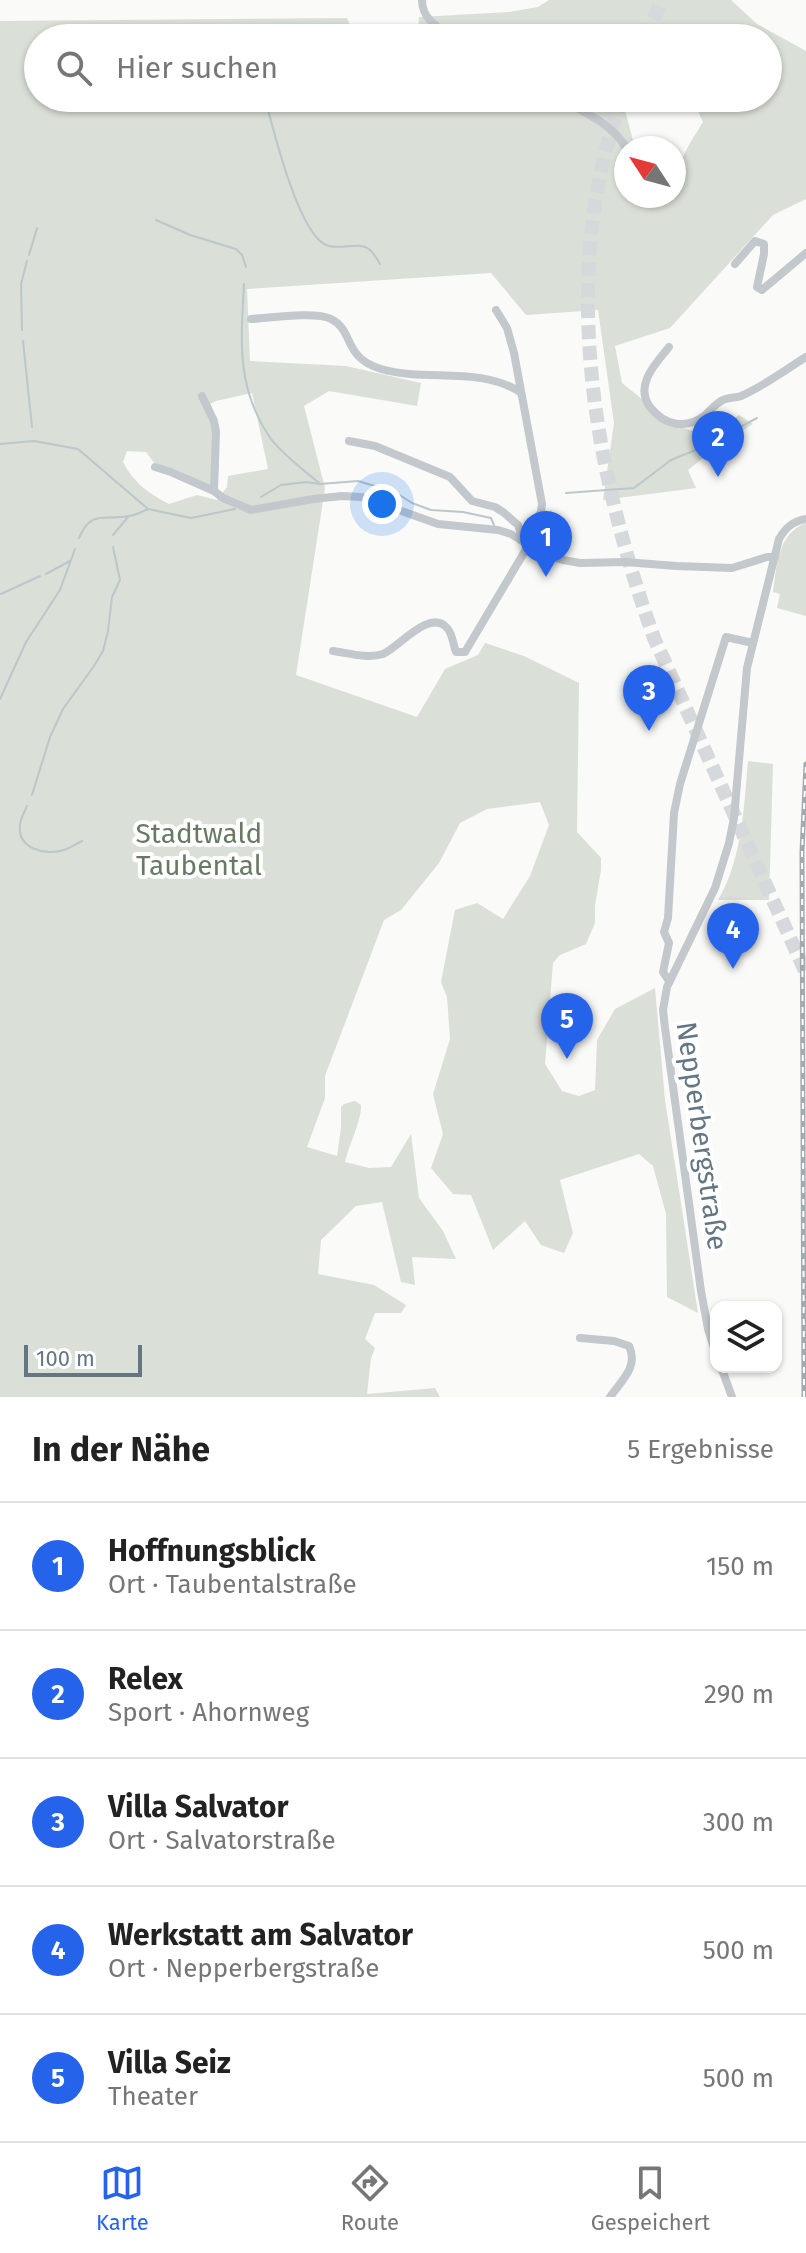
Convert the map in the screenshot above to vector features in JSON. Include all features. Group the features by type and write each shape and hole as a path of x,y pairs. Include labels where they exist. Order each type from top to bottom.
{"street":[{"path":"422,3 427,19 434,24"},
{"path":"582,112 618,136"},
{"path":"735,264 755,241 764,244 757,287 762,290 806,253"},
{"path":"333,651 379,655 388,652 420,627 439,623 450,631 456,652 465,652 526,544 542,504 507,328 496,310"},
{"path":"251,319 320,315 343,328 356,355 380,369 412,375 464,376 509,385 520,392"},
{"path":"669,347 649,372 644,391 651,409 675,425 701,418 722,400 740,396 806,357"},
{"path":"202,396 216,432 214,491"},
{"path":"349,441 375,446 450,477 472,501 495,507 518,525 526,544"},
{"path":"155,467 251,510 313,499 352,496 371,499 438,524 498,530 544,555 580,563 625,562 732,568 775,557"},
{"name":"Nepperbergstraße","path":"710,1335 701,1291 663,1015 664,994 715,888 726,855 734,818 744,689 779,539 785,528 795,521 806,519"},
{"path":"669,981 663,972 669,943 664,932 668,918 674,813 680,784 726,637 753,643"},
{"path":"580,1338 614,1341 629,1346 633,1354 630,1370 610,1397"},
{"path":"723,1373 732,1397"}],"green space":[{"name":"Stadtwald Taubental","path":"549,0 731,0 757,24 419,24 419,17 509,12 538,7"},
{"name":"Stadtwald Taubental","path":"347,18 350,24 24,24 24,112 626,112 632,136 614,136 614,208 686,208 686,150 703,122 698,112 782,112 782,38 806,51 806,199 773,215 670,328 615,346 622,383 673,424 710,437 739,415 753,424 688,470 696,488 603,500 614,423 598,310 526,315 491,273 247,289 250,361 346,366 421,383 417,406 329,391 304,406 325,488 296,675 417,717 445,669 478,655 485,643 524,656 579,683 577,832 601,858 601,870 595,923 586,944 560,955 553,963 545,1064 562,1091 579,1096 595,1090 597,1040 615,1009 655,988 665,1100 698,1313 667,1297 666,1214 653,1166 639,1154 560,1180 573,1233 564,1253 541,1245 525,1221 493,1250 471,1195 453,1194 431,1168 443,1134 433,1094 450,1039 447,997 441,982 455,910 477,903 503,919 530,876 549,825 540,802 487,809 460,823 439,863 401,910 384,920 325,1076 325,1098 307,1147 337,1156 341,1107 355,1101 361,1105 361,1111 345,1162 369,1168 391,1167 411,1134 419,1198 443,1231 456,1259 412,1257 415,1285 401,1282 382,1202 356,1206 321,1240 318,1274 374,1285 406,1305 401,1313 375,1313 365,1339 375,1348 367,1394 435,1388 440,1397 0,1397 0,21","holes":["252,393 268,469 228,476 227,487 217,500 197,495 169,504 142,487 123,462 127,451 146,452 155,464 175,469 214,488 215,432 204,407"]},
{"path":"806,523 806,616 777,608 780,594 773,592 784,543 796,528"},
{"path":"748,761 773,764 769,900 718,900 737,851"}],"waterway":[{"path":"269,112 288,178 306,221 316,236 331,247 365,247 380,264"},
{"path":"156,220 190,235 236,249 246,267"},
{"path":"29,255 37,228"},
{"path":"22,330 21,284 27,261"},
{"path":"244,284 243,363 258,418 273,442 319,483"},
{"path":"23,341 32,427"},
{"path":"566,493 634,488 671,460 757,418"},
{"path":"0,444 34,441 78,449 148,509 191,518 235,509"},
{"path":"261,497 281,485 358,481 395,492 431,510 491,518 494,525"},
{"path":"79,538 88,523 94,520 129,516 148,509"},
{"path":"113,535 128,517"},
{"path":"32,795 50,737 63,709 103,651 112,597 120,580 113,547"},
{"path":"0,699 26,642 60,590 75,549"},
{"path":"46,574 70,561"},
{"path":"1,594 40,576"},
{"path":"27,806 20,833 34,849 57,852 82,841"}],"tunnel":[{"path":"651,24 662,0"},
{"path":"618,112 602,164 591,232 588,301 591,370 600,438 614,506 654,638 806,973"}],"railway":[{"path":"804,1397 802,852 806,764"}],"place":[{"name":"Relex","path":"718,477"},
{"name":"Hoffnungsblick","path":"546,577"},
{"name":"Villa Salvator","path":"649,731"},
{"name":"Werkstatt am Salvator","path":"733,969"},
{"name":"Villa Seiz","path":"567,1059"}]}
